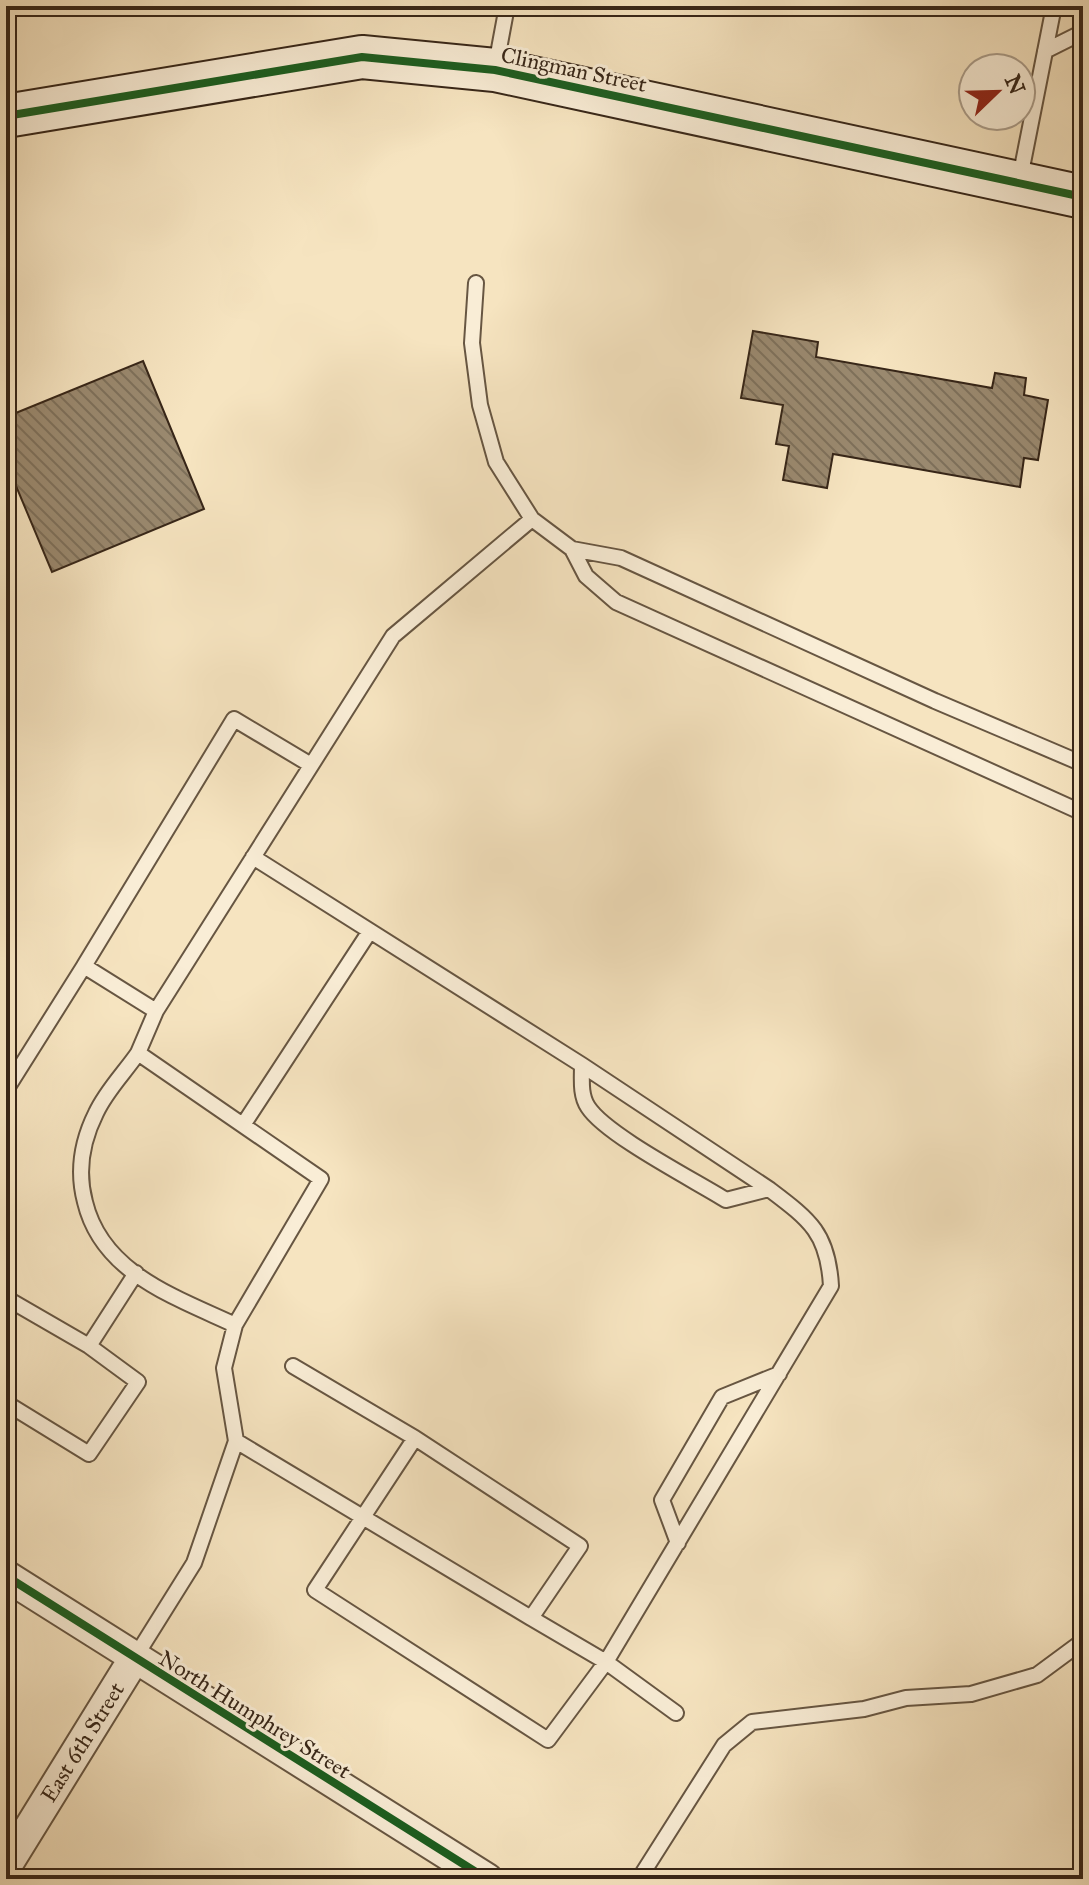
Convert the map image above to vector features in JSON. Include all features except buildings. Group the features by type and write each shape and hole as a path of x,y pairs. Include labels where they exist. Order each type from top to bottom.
{"street":[{"name":"Clingman Street","path":"6,116 362,57 495,70 1083,197"},
{"name":"North Humphrey Street","path":"6,1576 487,1879"},
{"name":"East 6th Street","path":"6,1866 134,1659"}],"lane":[{"path":"495,70 507,6"},
{"path":"1019,185 1054,6"},
{"path":"1045,51 1083,32"},
{"path":"476,283 472,343 480,405 496,462 532,519 572,549 586,576 616,602 1083,813"},
{"path":"235,1325 153,1286 109,1254 90,1222 81,1186 82,1148 96,1111 138,1053 156,1011 393,636 532,519"},
{"path":"572,549 621,558 935,701 1083,764"},
{"path":"6,1090 234,719 311,765"},
{"path":"253,857 582,1065 769,1189 795,1208 819,1233 829,1261 831,1286 606,1662 548,1740 315,1590 415,1438"},
{"path":"243,1125 370,931"},
{"path":"84,966 156,1011"},
{"path":"134,1659 194,1563 236,1441 224,1368 235,1325 321,1179 138,1053"},
{"path":"582,1065 582,1092 589,1108 613,1132 726,1200 769,1189"},
{"path":"89,1346 136,1273"},
{"path":"6,1298 89,1346 138,1382 89,1454 6,1403"},
{"path":"293,1366 415,1438 580,1546 531,1618"},
{"path":"678,1543 662,1500 722,1397 779,1374"},
{"path":"236,1441 606,1662 676,1713"},
{"path":"639,1879 724,1745 752,1722 864,1709 906,1698 971,1694 1037,1675 1083,1641"}],"cycle path":[{"path":"6,116 362,57 495,70 1083,197"},
{"path":"6,1576 487,1879"}]}
